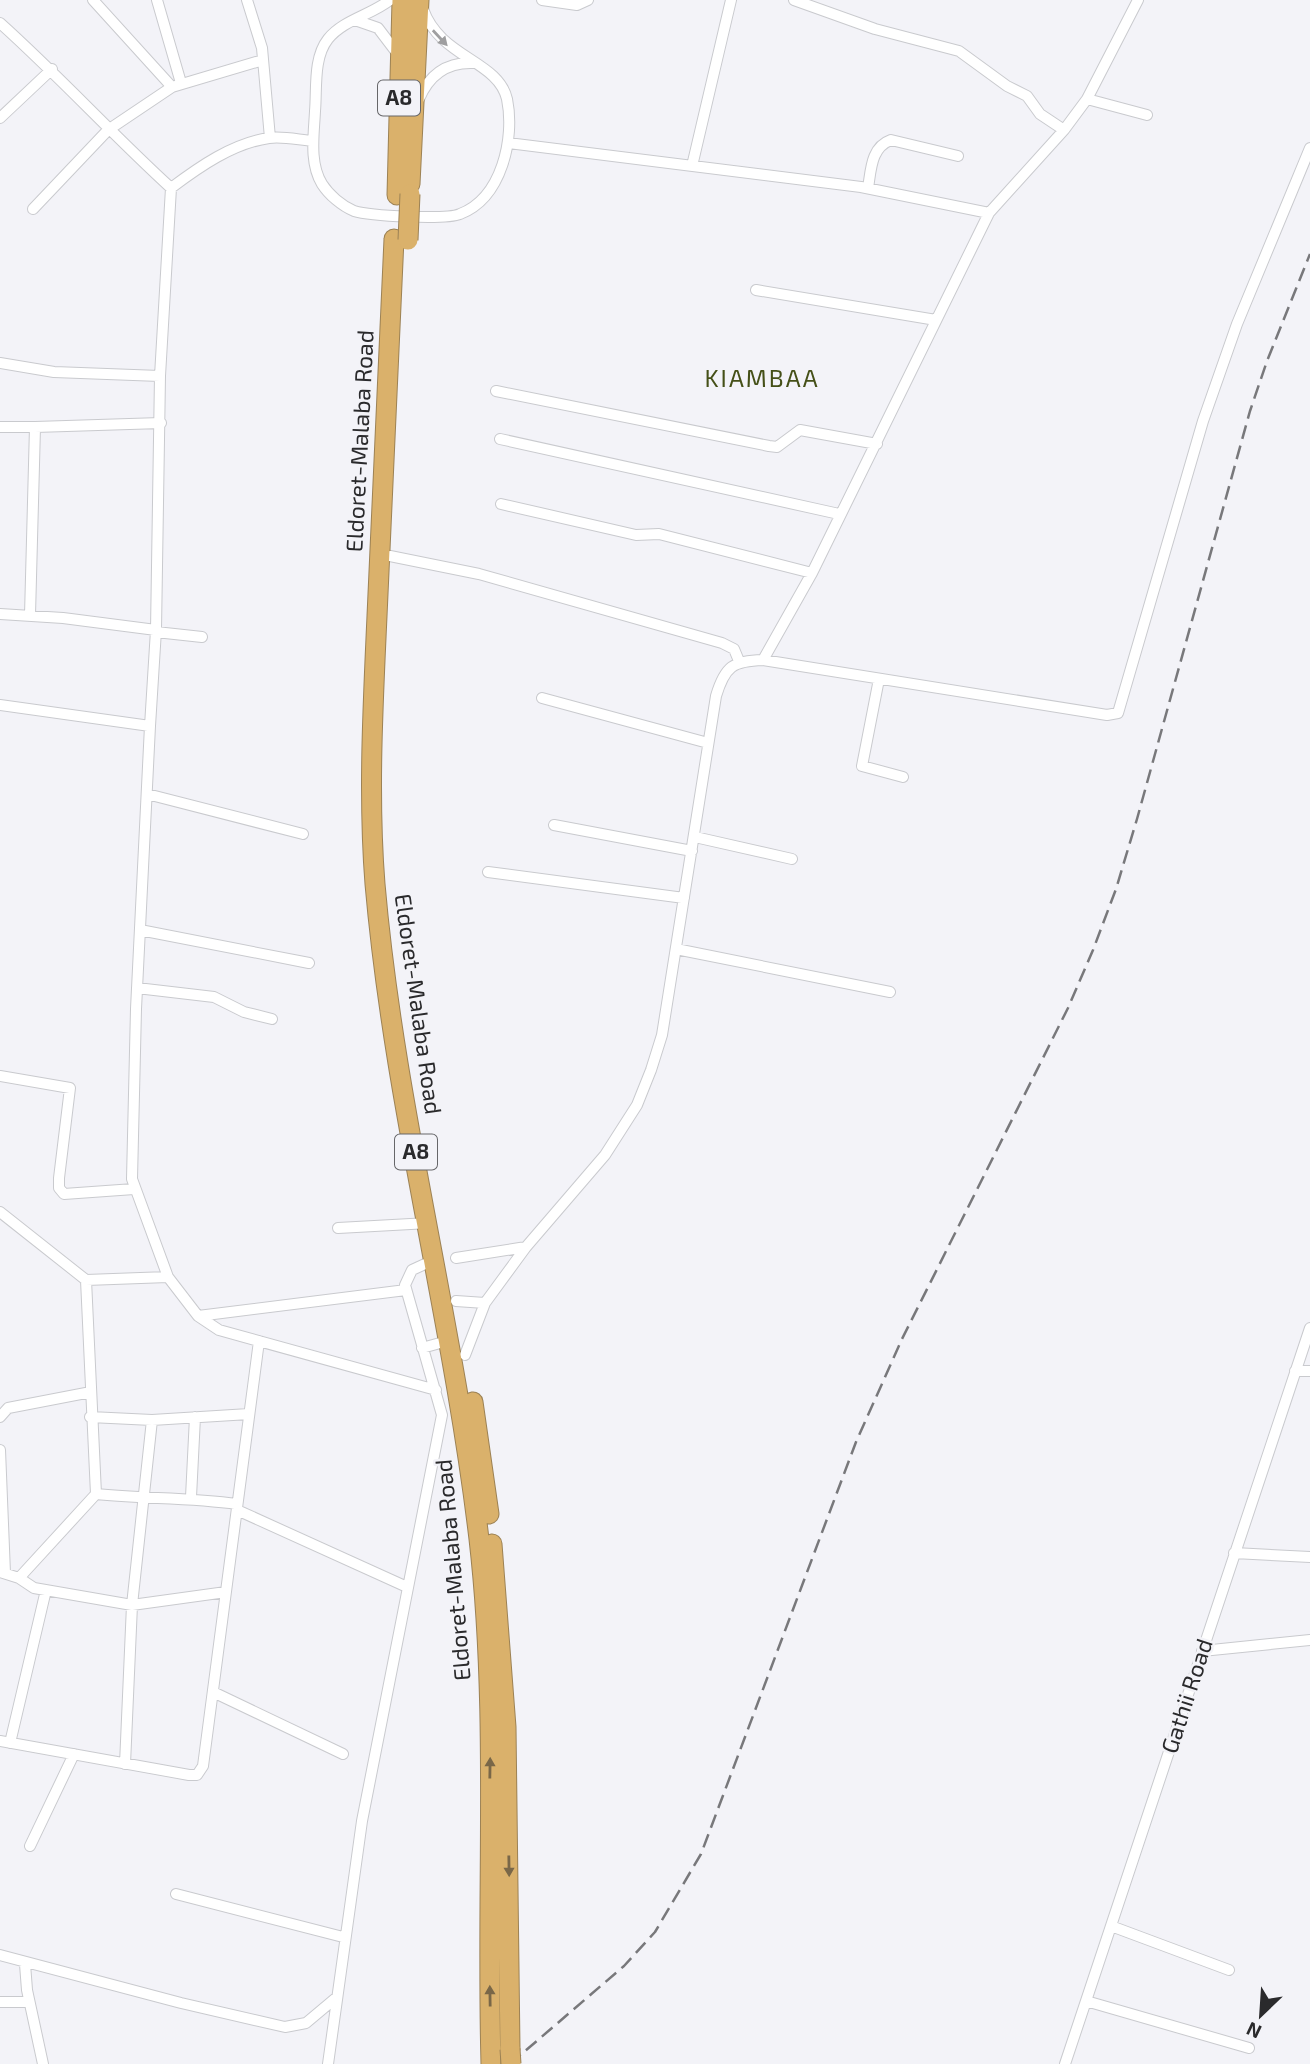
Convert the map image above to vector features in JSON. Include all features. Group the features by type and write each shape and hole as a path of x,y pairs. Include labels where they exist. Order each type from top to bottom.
{"highway":[{"name":"A8","path":"401,239 402,0"},
{"name":"A8","path":"403,195 414,112 419,0"},
{"name":"Eldoret-Malaba Road","path":"401,239 382,760 387,868 401,1001 483,1457 499,1601 507,1766 511,2056"},
{"name":"Eldoret-Malaba Road","path":"401,239 371,787 375,881 387,988 451,1340 470,1470 485,1604 491,1726 488,1862 491,2064"}],"street":[{"path":"93,0 177,85"},
{"path":"158,0 177,85"},
{"path":"247,0 259,36 270,138"},
{"path":"390,0 336,30 321,51 313,141 315,164 321,181 335,200 355,211 416,217 460,215 482,198 502,166 508,143 506,95 497,80 476,63 446,45 434,33 419,0"},
{"path":"542,0 577,5 588,0"},
{"path":"692,166 731,0"},
{"path":"794,0 875,29 959,51 1007,86 1027,96 1040,114 1064,130"},
{"path":"763,660 812,573 989,213 1064,130 1087,99 1138,0"},
{"path":"355,20 383,32 401,58"},
{"path":"0,23 51,69 108,130 171,188"},
{"path":"33,209 108,130 177,85 263,60"},
{"path":"414,112 433,75 457,64 476,63"},
{"path":"0,118 51,69"},
{"path":"1087,99 1147,114"},
{"path":"313,141 270,138 204,163 171,188 160,376 156,631 137,988 134,1189 168,1277 198,1316 219,1330 436,1390"},
{"path":"868,188 876,152 891,140 958,156"},
{"path":"508,143 868,188 989,213"},
{"path":"465,1355 485,1303 526,1247 605,1155 637,1105 662,1035 708,743 720,682 726,672 739,661 763,660 1107,715 1118,713 1216,384 1237,324 1310,148"},
{"path":"756,290 936,320"},
{"path":"0,363 54,372 160,376"},
{"path":"496,391 769,446 777,447 800,430 877,444"},
{"path":"0,427 161,424"},
{"path":"30,615 35,427"},
{"path":"500,439 839,514"},
{"path":"501,504 636,536 659,534 812,573"},
{"path":"390,556 479,574 722,643 734,649 739,661"},
{"path":"0,614 30,615 202,637"},
{"path":"879,679 862,766 903,777"},
{"path":"542,698 708,743"},
{"path":"0,705 150,726"},
{"path":"147,794 303,834"},
{"path":"554,825 692,851"},
{"path":"695,837 792,859"},
{"path":"488,872 684,898"},
{"path":"140,930 309,963"},
{"path":"676,949 890,992"},
{"path":"137,988 214,997 244,1012 272,1019"},
{"path":"0,1076 70,1088 59,1178 59,1188 65,1194 117,1193 134,1189"},
{"path":"0,1212 86,1280 168,1277"},
{"path":"338,1228 429,1223"},
{"path":"456,1258 526,1247"},
{"path":"328,2064 343,1937 362,1821 442,1415 405,1285 412,1270 425,1264"},
{"path":"19,1578 96,1494 90,1417 86,1280"},
{"path":"198,1316 406,1290"},
{"path":"456,1301 485,1303"},
{"name":"Gathii Road","path":"1065,2064 1310,1328"},
{"path":"422,1348 451,1340"},
{"path":"46,1590 5,1742 197,1775 203,1766 259,1341"},
{"path":"1295,1371 1310,1371"},
{"path":"0,1417 8,1408 91,1392"},
{"path":"90,1417 152,1420 249,1414"},
{"path":"191,1497 195,1417"},
{"path":"125,1763 132,1605 152,1420"},
{"path":"0,1450 3,1572 34,1588 132,1605 226,1592"},
{"path":"96,1494 142,1499 191,1497 237,1507 407,1587"},
{"path":"1234,1553 1310,1557"},
{"path":"1202,1651 1310,1640"},
{"path":"213,1692 343,1754"},
{"path":"30,1846 74,1754"},
{"path":"176,1894 343,1937"},
{"path":"1111,1926 1229,1969"},
{"path":"0,1955 24,1964 285,2026 306,2023 337,1997"},
{"path":"24,1964 29,2002 43,2064"},
{"path":"1086,2001 1250,2048"},
{"path":"0,2002 29,2002"}],"railway":[{"path":"510,2064 624,1966 655,1932 701,1854 856,1442 902,1339 1068,1008 1093,950 1116,889 1137,819 1250,411 1310,254"}],"district":[{"name":"KIAMBAA","path":"762,379"}]}
